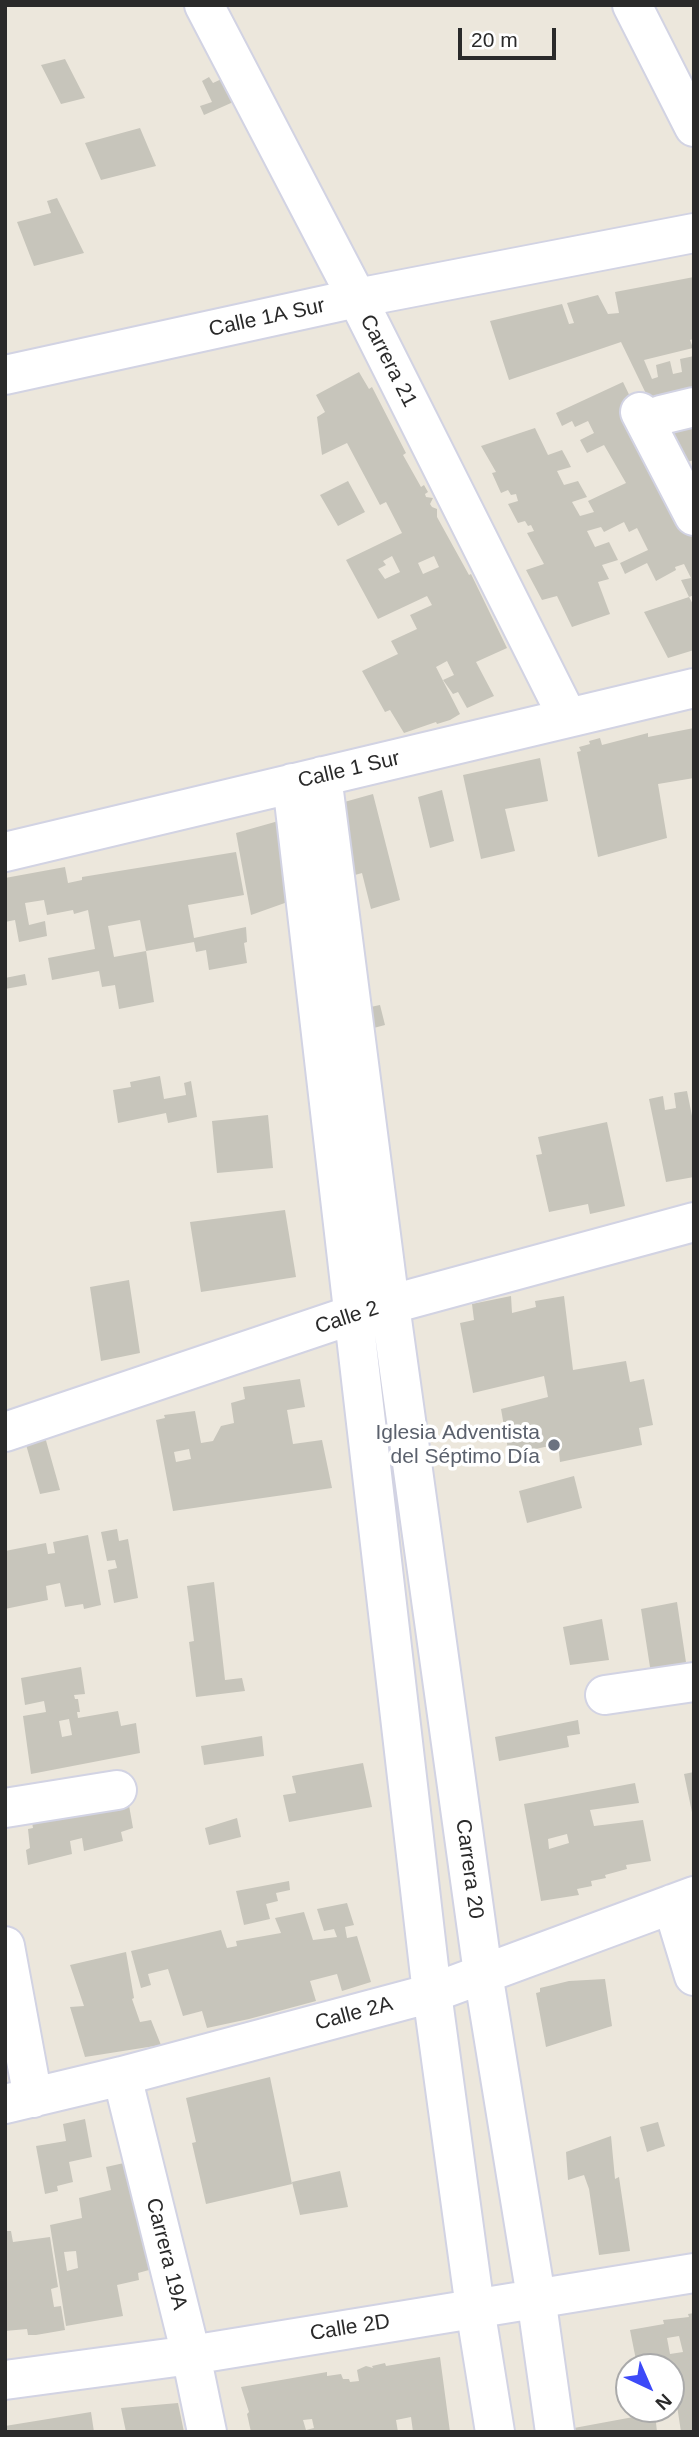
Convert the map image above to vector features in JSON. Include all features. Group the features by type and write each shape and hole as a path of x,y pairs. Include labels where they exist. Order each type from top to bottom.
{"street":[{"name":"Carrera 21","path":"204,5 357,298 568,718"},
{"path":"632,5 693,125"},
{"name":"Calle 1A Sur","path":"5,375 357,298 694,233"},
{"path":"665,411 694,516"},
{"name":"Calle 1 Sur","path":"5,852 694,688"},
{"path":"307,780 373,1310 432,1993 475,2308 495,2432"},
{"name":"Calle 2","path":"5,1432 373,1310 694,1222"},
{"name":"Carrera 20","path":"373,1310 536,2297 555,2432"},
{"path":"605,1695 694,1682"},
{"path":"5,1808 117,1790"},
{"path":"683,1900 694,1976"},
{"name":"Calle 2A","path":"19,2101 432,1993 683,1900"},
{"path":"5,1946 19,2101"},
{"name":"Carrera 19A","path":"122,2076 191,2355 207,2432"},
{"name":"Calle 2D","path":"5,2380 191,2355 694,2273"}],"building":[{"path":"65,59 85,98 61,104 41,65"},
{"path":"228,76 240,99 204,115 200,106 212,102 202,81 209,77 213,83"},
{"path":"140,128 156,166 101,180 85,143"},
{"path":"57,198 84,253 34,266 17,222 51,213 47,201"},
{"path":"694,277 694,339 690,340 693,348 644,360 652,379 658,377 656,365 670,361 673,374 682,372 680,359 694,356 694,394 651,404 621,342 509,380 490,321 562,304 569,324 574,323 567,303 598,295 608,314 619,313 615,292"},
{"path":"359,372 369,389 372,387 406,453 403,455 421,487 424,485 428,492 426,497 433,498 430,504 437,509 437,517 469,575 471,574 507,648 476,662 494,696 467,708 458,692 453,694 443,680 454,675 447,661 436,667 460,714 450,720 404,733 390,710 385,712 362,671 398,654 391,641 417,629 410,615 432,605 427,596 378,619 346,560 402,533 386,502 380,505 347,443 322,455 317,417 325,412 316,395","holes":["392,556 400,572 385,579 378,569 386,565 383,561","434,556 439,567 423,574 418,563"]},
{"path":"623,382 694,529 694,595 689,597 681,580 691,578 684,564 675,567 676,570 656,581 647,563 625,574 620,563 648,550 637,528 629,532 624,522 604,532 601,527 587,531 595,547 609,542 618,560 602,565 609,579 598,582 610,614 572,627 557,596 542,600 526,570 544,564 527,533 534,531 525,521 518,523 508,504 518,501 516,494 511,495 508,490 501,493 492,473 496,472 481,446 535,428 548,455 562,450 568,461 571,467 557,471 564,485 578,481 587,497 572,502 580,516 594,512 588,501 626,483 604,445 587,453 580,440 594,433 588,421 575,427 572,421 562,426 556,413"},
{"path":"694,423 694,460 684,463 663,430"},
{"path":"348,481 365,512 338,526 320,495"},
{"path":"689,597 694,606 694,650 668,658 644,612"},
{"path":"694,728 694,778 658,784 667,838 598,857 577,752 581,751 579,747 600,738 602,745 648,733 648,737"},
{"path":"540,758 548,801 505,809 515,851 481,859 463,775"},
{"path":"442,790 454,841 430,848 418,797"},
{"path":"373,794 400,900 371,909 362,873 348,877 330,806"},
{"path":"282,820 296,899 251,915 236,833"},
{"path":"236,852 244,895 188,905 194,938 246,927 247,942 244,943 247,963 209,970 206,950 196,952 194,942 146,951 154,1002 119,1009 115,985 102,987 99,971 52,980 48,958 95,949 88,910 74,914 73,910 47,915 44,900 25,903 29,925 45,921 47,936 19,942 15,920 5,922 5,878 65,867 68,883 82,880 82,877","holes":["140,920 146,951 114,957 108,926"]},
{"path":"25,974 27,985 5,989 5,978"},
{"path":"380,1005 385,1025 366,1030 361,1009"},
{"path":"160,1076 164,1099 186,1095 184,1083 191,1081 197,1117 168,1123 166,1113 118,1123 113,1090 131,1087 130,1082"},
{"path":"687,1091 694,1126 694,1177 666,1182 649,1099 663,1096 665,1110 676,1108 674,1093"},
{"path":"268,1115 273,1168 217,1173 212,1121"},
{"path":"607,1122 625,1206 590,1214 588,1204 549,1212 536,1155 542,1154 538,1137"},
{"path":"285,1210 296,1277 201,1292 190,1222"},
{"path":"129,1280 140,1353 101,1361 90,1287"},
{"path":"511,1296 512,1313 536,1307 535,1301 564,1296 573,1370 626,1361 630,1382 644,1379 653,1425 639,1428 642,1445 560,1462 558,1444 509,1455 501,1409 548,1397 544,1376 473,1393 460,1323 474,1320 472,1304"},
{"path":"300,1379 305,1407 287,1410 293,1444 322,1440 332,1488 173,1511 156,1420 165,1418 164,1415 195,1411 201,1443 213,1441 221,1426 234,1423 231,1403 245,1399 243,1387","holes":["189,1449 191,1459 176,1462 174,1452"]},
{"path":"45,1437 60,1490 40,1494 25,1441"},
{"path":"574,1476 582,1508 527,1523 519,1491"},
{"path":"117,1529 119,1541 128,1539 138,1598 114,1603 108,1570 117,1568 115,1560 107,1561 101,1532"},
{"path":"88,1535 101,1605 84,1609 83,1604 65,1607 60,1583 46,1586 48,1600 5,1609 5,1551 46,1543 48,1554 55,1553 53,1542"},
{"path":"214,1582 225,1680 242,1678 245,1691 196,1697 189,1642 194,1641 187,1586"},
{"path":"677,1602 687,1669 652,1680 641,1609"},
{"path":"602,1619 609,1660 570,1665 563,1627"},
{"path":"81,1667 85,1694 74,1695 75,1699 78,1699 78,1718 118,1711 121,1726 136,1723 140,1753 31,1774 23,1716 46,1712 44,1701 25,1705 21,1678","holes":["69,1719 72,1735 62,1737 59,1721"]},
{"path":"578,1720 580,1734 567,1736 569,1747 499,1761 495,1737"},
{"path":"262,1736 264,1756 204,1765 201,1746"},
{"path":"363,1763 372,1807 289,1822 283,1795 296,1793 292,1776"},
{"path":"694,1772 694,1816 693,1817 684,1774"},
{"path":"635,1783 639,1803 590,1810 594,1826 643,1820 651,1861 626,1865 627,1869 591,1881 592,1886 577,1889 579,1895 541,1901 524,1804","holes":["567,1834 569,1843 549,1849 548,1839"]},
{"path":"127,1794 133,1828 121,1832 123,1841 84,1851 82,1838 70,1841 72,1854 28,1865 26,1850 30,1848 28,1829 33,1828 31,1817"},
{"path":"237,1818 241,1837 209,1845 205,1828"},
{"path":"289,1881 290,1890 276,1893 278,1901 266,1904 270,1919 244,1925 236,1891"},
{"path":"347,1903 354,1925 345,1927 347,1938 357,1936 371,1982 342,1991 337,1974 310,1981 316,2001 207,2028 202,2011 183,2016 168,1969 148,1974 151,1985 141,1988 131,1951 221,1930 227,1948 237,1946 236,1941 281,1933 275,1918 304,1912 313,1940 337,1937 334,1929 324,1931 317,1909"},
{"path":"126,1952 134,1998 132,1999 140,2022 151,2020 161,2045 85,2057 70,2007 84,2006 70,1965"},
{"path":"605,1979 612,2026 546,2047 536,1993 540,1992 540,1988 569,1981"},
{"path":"270,2077 292,2184 206,2204 192,2143 196,2142 186,2098"},
{"path":"85,2119 92,2157 69,2162 73,2182 57,2186 58,2191 45,2194 36,2146 66,2141 63,2124"},
{"path":"658,2122 665,2146 647,2152 640,2127"},
{"path":"611,2136 615,2179 619,2177 630,2251 599,2255 589,2189 584,2175 568,2180 566,2152"},
{"path":"133,2161 160,2267 138,2273 139,2280 117,2285 123,2316 66,2326 50,2225 82,2218 79,2198 111,2190 106,2167","holes":["76,2251 78,2268 67,2271 64,2252"]},
{"path":"340,2171 348,2207 300,2215 292,2182"},
{"path":"5,2231 11,2231 13,2242 50,2237 58,2287 51,2289 54,2307 61,2306 65,2330 36,2335 28,2335 27,2329 5,2331"},
{"path":"694,2313 694,2432 681,2432 680,2423 685,2423 685,2353 676,2353 683,2352 679,2336 667,2338 670,2353 635,2353 630,2330 664,2324 663,2320 689,2317 688,2314"},
{"path":"440,2357 450,2432 413,2432 411,2417 396,2420 398,2432 251,2432 247,2414 249,2412 241,2387 327,2372 327,2376 341,2374 343,2379 349,2379 350,2382 359,2381 357,2370 385,2363 386,2366","holes":["312,2419 314,2428 306,2430 303,2420"]},
{"path":"178,2403 184,2432 126,2432 121,2408"},
{"path":"91,2412 94,2432 5,2432 5,2426"},
{"path":"615,2420 615,2423 656,2423 657,2432 575,2432 574,2428"}],"place":[{"name":"Iglesia Adventista del Séptimo Día","path":"554,1445"}]}
